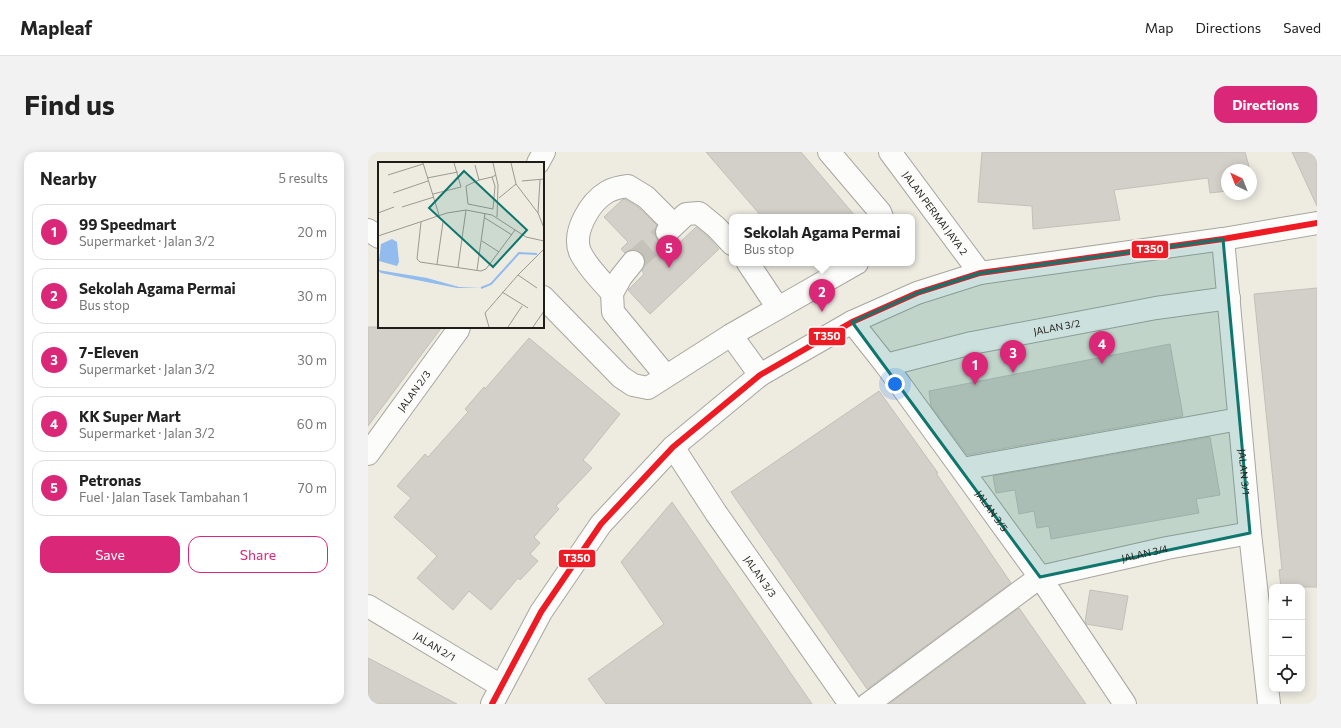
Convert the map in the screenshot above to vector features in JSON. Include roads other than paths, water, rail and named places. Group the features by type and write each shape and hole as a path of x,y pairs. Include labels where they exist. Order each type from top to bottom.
{"street":[{"path":"539,162 544,152"},
{"path":"829,152 881,214"},
{"name":"JALAN PERMAI JAYA 2","path":"890,152 980,273"},
{"path":"612,293 588,265 580,251 578,233 588,211 606,193 616,188 628,186 646,198 671,228 686,214 699,214 716,227 729,241"},
{"path":"496,695 541,612 601,524 673,447 760,375 852,322 917,293 980,273 1223,240 1317,223"},
{"path":"368,230 378,236"},
{"name":"JALAN 3/1","path":"1223,240 1250,533 1269,704"},
{"path":"633,262 621,277 612,293 613,312 666,376"},
{"path":"750,266 778,308"},
{"path":"544,299 621,377 633,385 648,388 731,335 852,266"},
{"name":"JALAN 3/2","path":"886,365 988,340 1156,308 1229,298"},
{"name":"JALAN 3/5","path":"852,322 886,365 1040,577 1126,704"},
{"name":"JALAN 2/3","path":"368,454 459,328"},
{"path":"731,335 760,375"},
{"path":"962,469 1239,419"},
{"name":"JALAN 3/3","path":"673,447 716,513 850,704"},
{"name":"JALAN 3/4","path":"1040,577 1167,548 1250,533"},
{"path":"868,704 1040,577"},
{"name":"JALAN 2/1","path":"368,606 496,695"}],"tunnel":[{"path":"633,262 667,232"}],"place":[{"name":"Petronas","path":"669,268"},
{"name":"Sekolah Agama Permai","path":"822,312"},
{"name":"KK Super Mart","path":"1102,364"},
{"name":"7-Eleven","path":"1013,373"},
{"name":"99 Speedmart","path":"975,385"}]}
